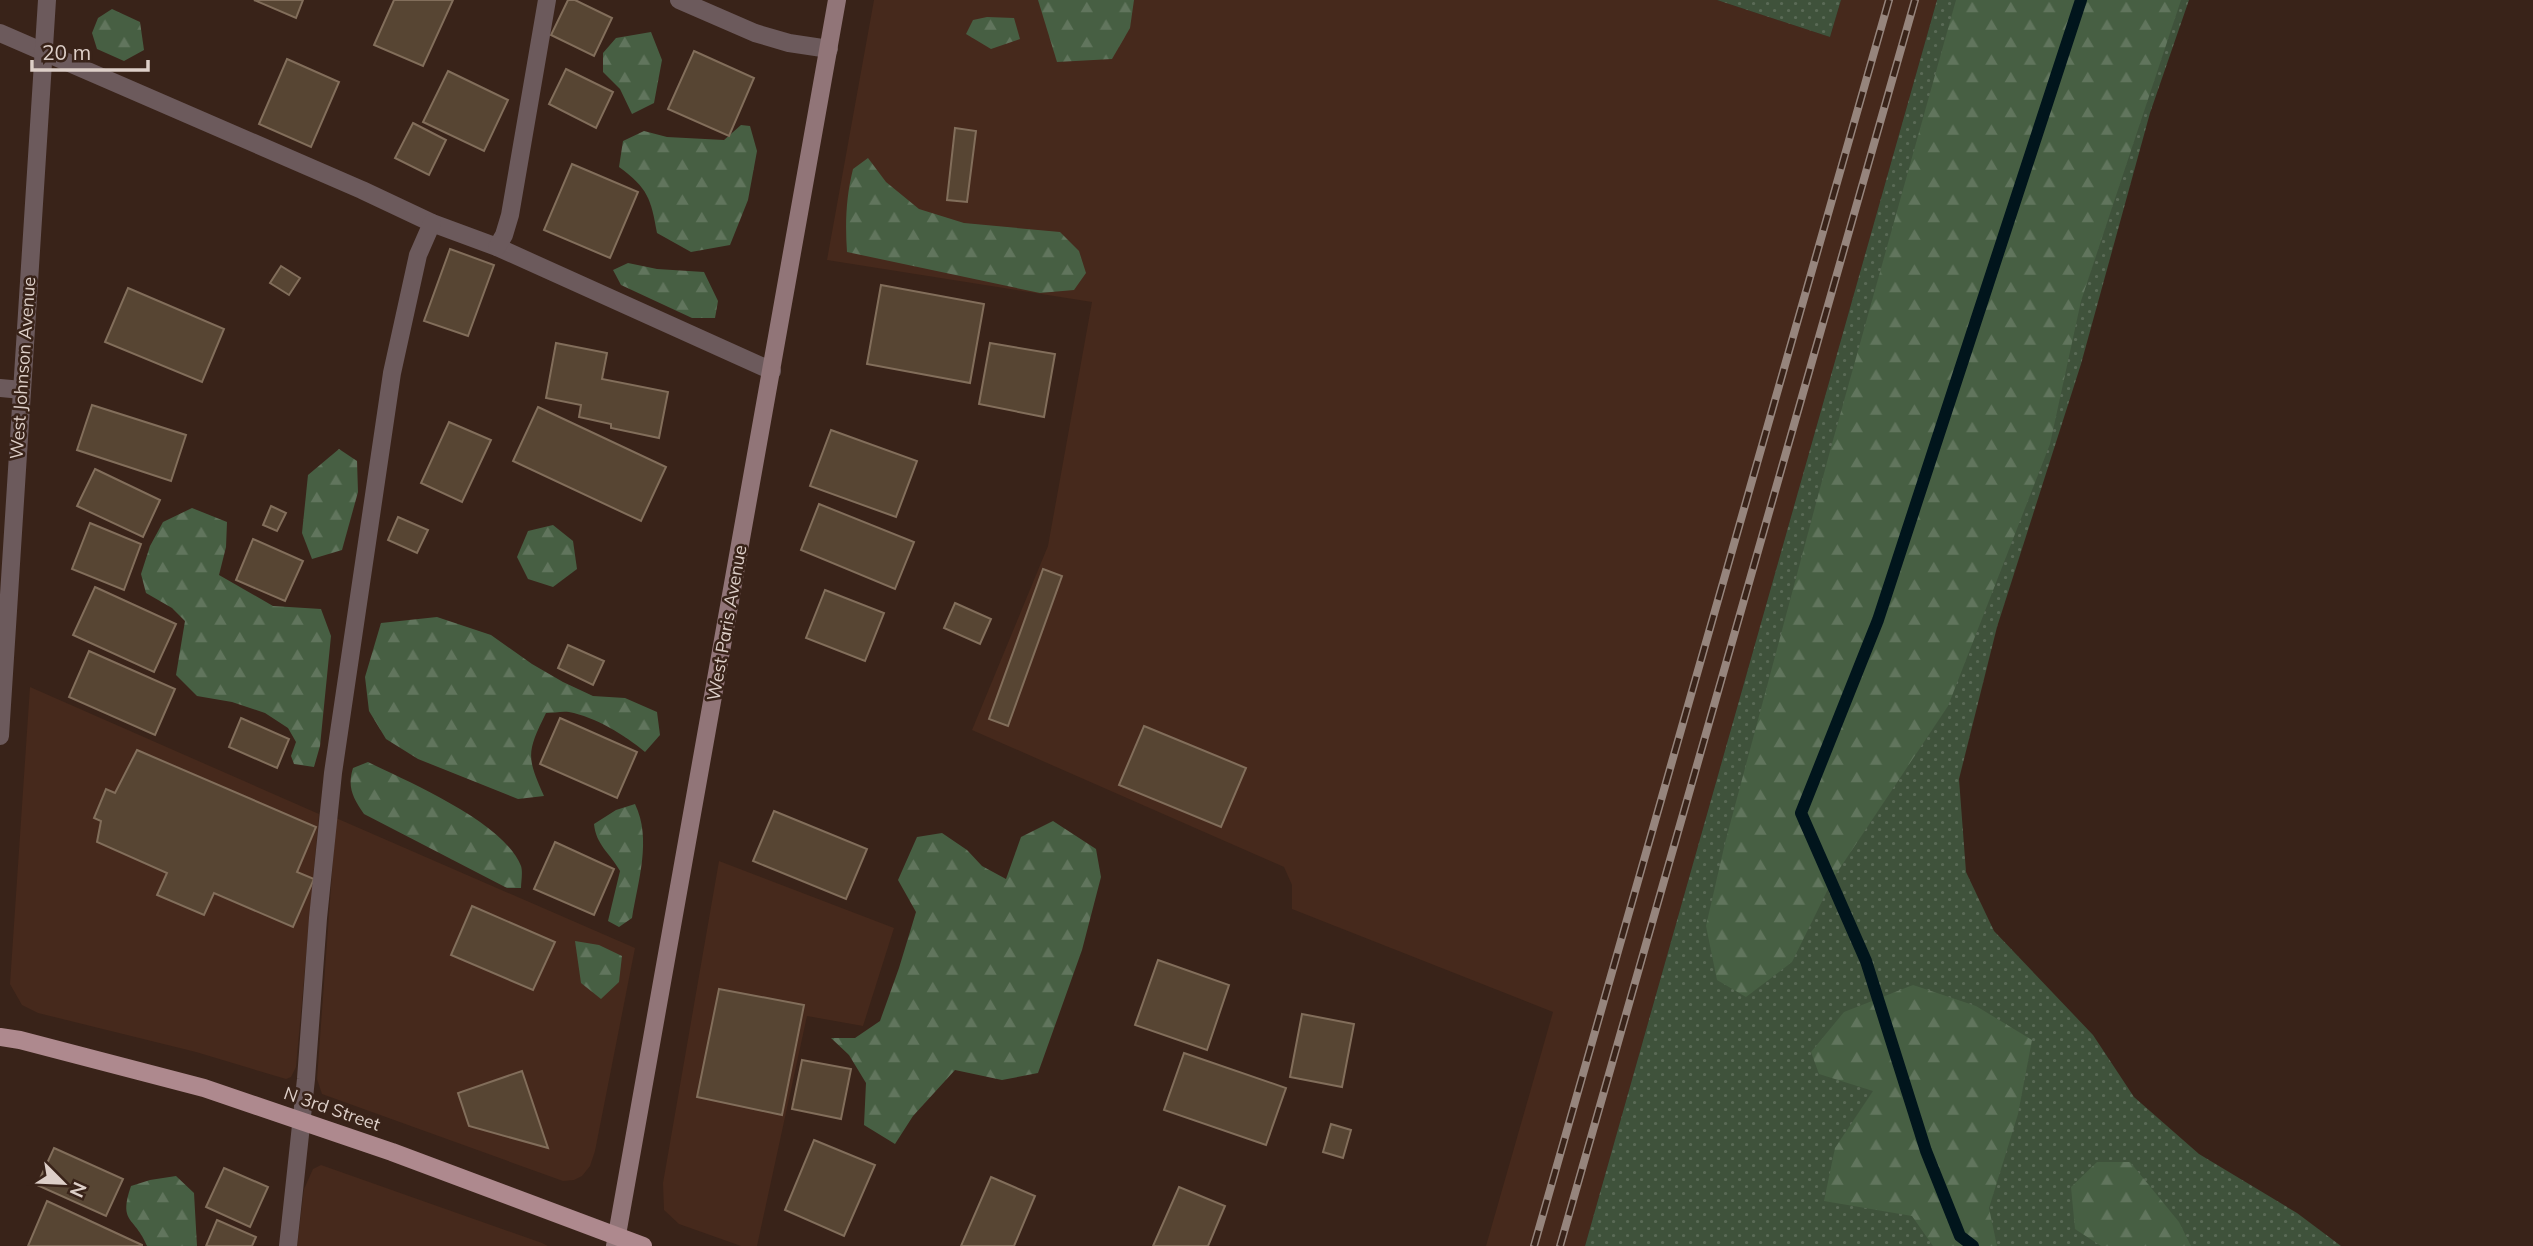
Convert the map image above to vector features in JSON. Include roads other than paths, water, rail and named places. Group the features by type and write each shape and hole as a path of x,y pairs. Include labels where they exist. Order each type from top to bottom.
{"main road":[{"name":"West Paris Avenue","path":"616,1241 837,0"},
{"name":"N 3rd Street","path":"0,1037 46,1046 204,1088 393,1152 616,1241 643,1246"}],"street":[{"name":"West Johnson Avenue","path":"0,736 47,0"},
{"path":"497,247 510,215 547,0"},
{"path":"680,0 755,33 789,43 829,49"},
{"path":"0,33 432,223 497,247 772,371"},
{"path":"288,1246 335,760 392,373 418,255 432,223"},
{"path":"0,388 22,390"}],"waterway":[{"path":"1973,1246 1960,1236 1926,1151 1866,961 1801,813 1878,620 2081,0"}],"railway":[{"path":"1534,1246 1889,0"},
{"path":"1560,1246 1915,0"}]}
